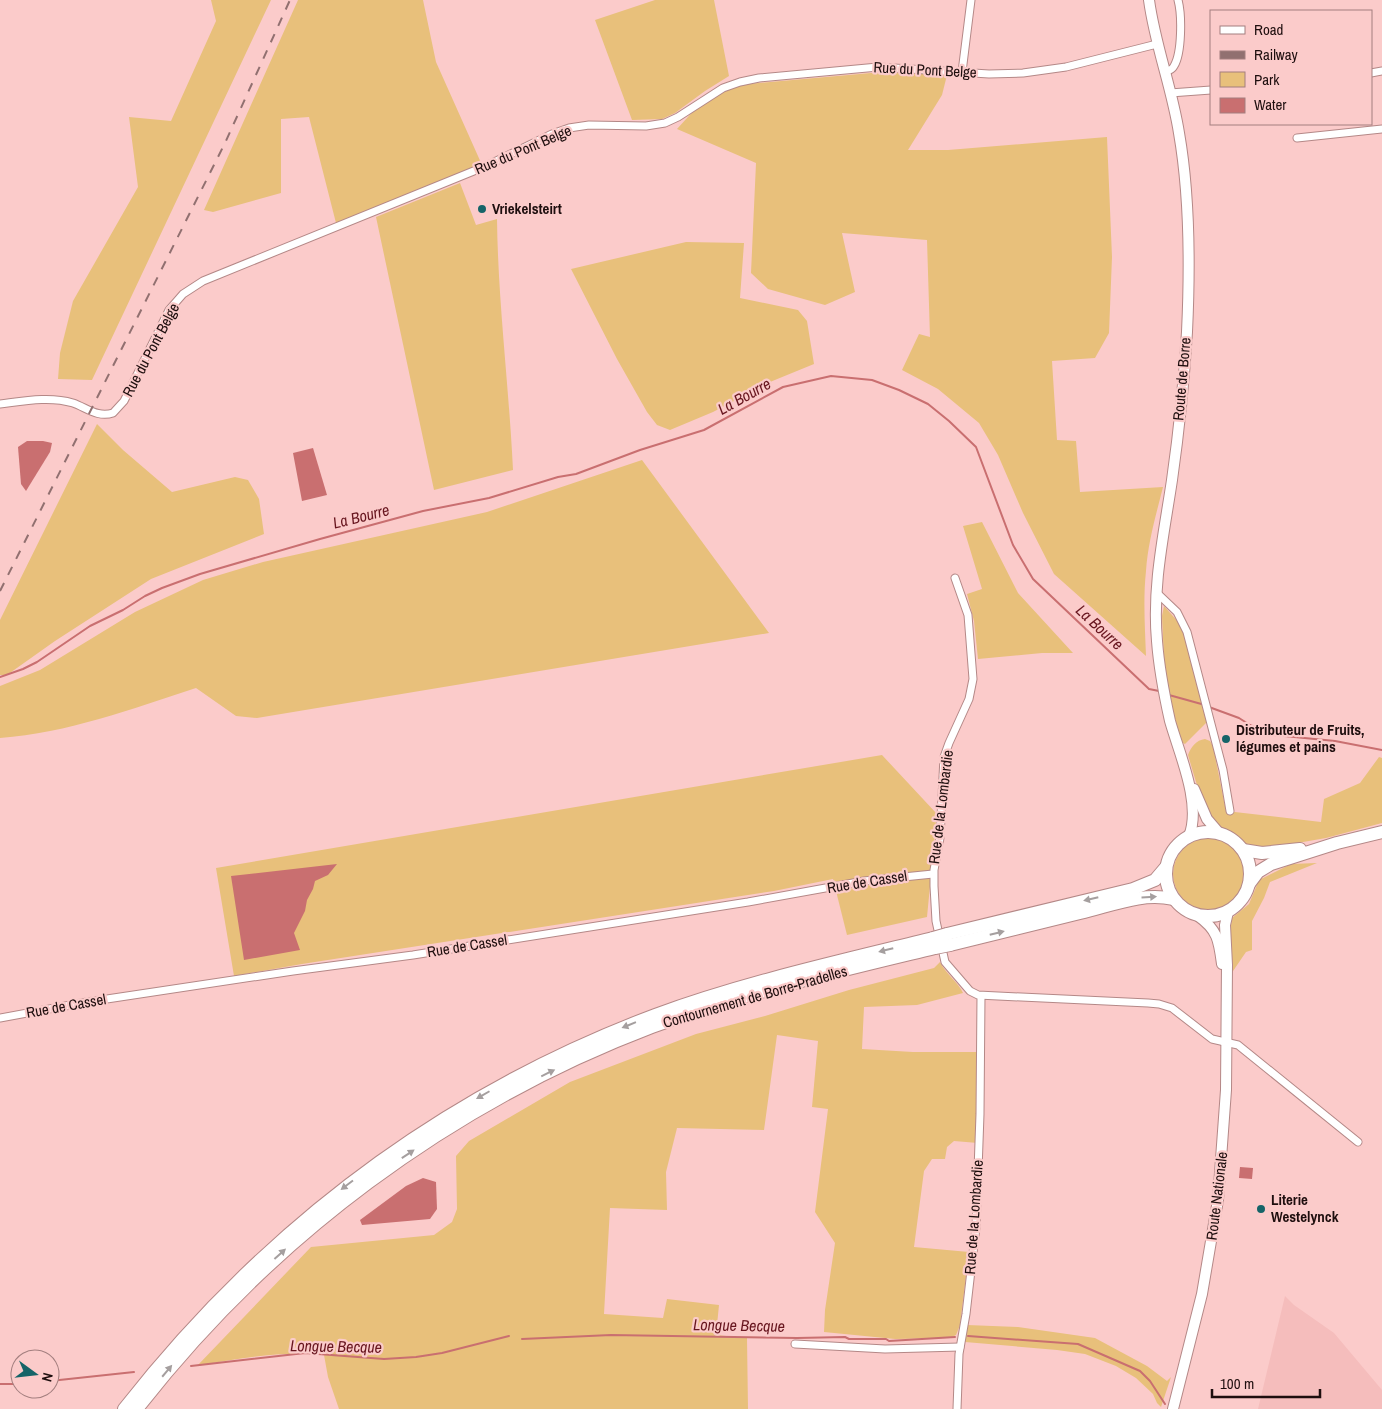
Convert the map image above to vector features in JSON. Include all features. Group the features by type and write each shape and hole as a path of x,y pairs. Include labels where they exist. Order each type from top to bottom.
{"highway":[{"path":"1249,884 1250,868 1243,850 1234,840 1219,833 1202,832 1189,836 1175,847 1166,867 1167,884 1173,899 1186,911 1198,916 1212,916 1228,912 1243,898 1249,884 1258,872 1271,864 1337,843 1382,832"},
{"path":"1243,850 1259,853 1279,852 1337,843"},
{"path":"124,1409 175,1346 243,1274 327,1201 372,1166 430,1127 478,1098 535,1068 579,1047 683,1005 771,979 934,943 1133,889 1155,880 1166,867"},
{"path":"948,939 1091,911 1122,901 1154,897 1173,899"},
{"name":"Contournement de Borre-Pradelles","path":"137,1409 206,1327 302,1234 391,1166 438,1134 486,1105 586,1055 677,1018 934,943"}],"main road":[{"name":"Route de Borre","path":"1149,0 1157,44 1179,133 1184,167 1188,251 1188,300 1180,412 1156,592 1156,633 1163,686 1184,765"},
{"path":"1184,765 1206,819 1219,833"},
{"path":"1184,765 1193,811 1193,822 1189,836"},
{"name":"Route Nationale","path":"1172,1409 1202,1294 1214,1230 1223,1147 1228,965 1225,925 1228,912"},
{"name":"Route Nationale","path":"1198,916 1211,926 1217,937 1226,997"}],"street":[{"path":"962,72 970,0"},
{"path":"1164,72 1172,69 1176,62 1181,27 1178,0"},
{"name":"Rue du Pont Belge","path":"0,404 56,400 73,403 100,414 113,413 124,401 170,310 178,299 193,287 253,260 486,166 540,139 564,130 589,126 650,126 665,123 678,117 723,88 759,78 870,67 1008,74 1040,72 1157,44"},
{"path":"1170,93 1210,90"},
{"path":"1297,138 1354,128 1382,129"},
{"name":"Rue de la Lombardie","path":"955,578 968,615 974,680 969,699 948,743 944,757 940,838 934,874 936,915 945,962 970,991 981,996 980,1114 976,1227 966,1314 960,1347 957,1409"},
{"path":"1156,592 1174,608 1185,626 1210,716 1230,811"},
{"name":"Rue de Cassel","path":"0,1018 87,1002 422,953 748,902 864,881 934,874"},
{"path":"981,996 1159,1004 1176,1011 1212,1039 1235,1043 1243,1048 1358,1142"},
{"path":"795,1344 885,1349 960,1347"}],"shaded area":[{"path":"1285,1296 1294,1305 1334,1333 1382,1390 1382,1409 1258,1409"}],"green space":[{"path":"211,0 271,0 92,380 58,379 60,353 73,301 138,187 129,117 171,121 216,21"},
{"path":"298,0 423,0 436,62 482,165 336,223 309,117 281,119 281,193 213,212 204,210"},
{"path":"655,0 714,0 729,76 675,113 662,119 632,120 595,20"},
{"path":"882,72 947,75 942,95 908,150 948,150 1107,137 1112,257 1109,333 1095,358 1052,361 1057,440 1076,441 1080,492 1163,487 1147,560 1144,603 1146,656 1054,574 1023,513 998,455 979,423 938,389 902,370 919,334 930,337 927,240 842,233 855,292 825,305 768,289 751,273 756,163 677,129 697,107 727,90 747,84"},
{"path":"460,183 476,225 497,219 499,282 513,470 434,490 376,217"},
{"path":"686,242 744,243 740,298 798,310 807,321 814,364 770,382 713,412 670,430 657,425 647,412 617,359 571,269"},
{"path":"97,424 123,450 172,492 235,477 248,480 259,499 264,534 151,579 55,641 7,675 0,675 0,620"},
{"path":"642,460 769,633 257,718 236,716 196,688 75,726 0,738 0,686 40,670 135,612 203,580 263,562 487,512"},
{"path":"982,522 1018,593 1073,653 1042,653 978,659 974,621 967,594 982,589 963,526"},
{"path":"1164,606 1180,624 1184,632 1208,721 1185,744 1181,742 1165,681 1162,616"},
{"path":"1205,739 1210,741 1213,746 1226,811 1321,822 1324,799 1360,783 1379,757 1382,758 1382,823 1326,838 1286,845 1249,847 1215,826 1196,782 1188,755 1194,744"},
{"path":"882,755 937,814 927,917 847,935 833,879 774,891 234,976 216,868"},
{"path":"1209,838 1229,844 1239,854 1245,874 1239,894 1229,904 1209,910 1189,904 1179,894 1173,874 1179,854 1189,844"},
{"path":"1317,863 1270,882 1252,921 1252,950 1246,952 1231,974 1230,933 1232,918 1249,904 1259,880 1291,864"},
{"path":"940,962 963,993 917,1005 864,1007 862,1049 913,1052 979,1052 978,1143 954,1141 947,1147 945,1159 932,1159 924,1171 914,1247 969,1252 960,1325 956,1335 950,1338 895,1339 824,1332 825,1310 835,1243 815,1212 828,1109 812,1107 818,1041 777,1035 764,1130 677,1128 666,1172 667,1210 610,1208 604,1314 663,1318 667,1299 719,1305 716,1335 747,1338 748,1409 339,1409 328,1377 324,1355 260,1356 197,1366 311,1247 434,1235 452,1222 457,1209 456,1156 469,1141 570,1082 696,1034 765,1016 849,990 934,968"},
{"path":"967,1325 1018,1327 1095,1338 1147,1366 1167,1381 1171,1377 1161,1407 1153,1394 1136,1378 1116,1366 1085,1354 965,1342"}],"water":[{"path":"27,441 52,443 50,452 26,491 21,484 18,447"},
{"path":"313,448 327,495 302,501 293,453"},
{"path":"337,864 328,875 315,881 307,900 305,911 294,933 300,950 244,960 231,876"},
{"path":"1240,1167 1253,1168 1252,1179 1239,1178"},
{"path":"423,1178 436,1182 437,1209 430,1219 362,1225 360,1220 406,1186"}],"waterway":[{"name":"La Bourre","path":"0,677 37,662 90,626 123,610 145,596 200,574 423,511 489,498 558,477 576,474 640,450 704,430 783,387 831,376 872,380 899,390 928,404 949,421 976,447 1013,545 1033,579 1149,689 1159,691"},
{"name":"La Bourre","path":"1169,695 1205,705"},
{"name":"La Bourre","path":"1209,707 1239,718 1274,735 1335,741 1382,750"},
{"name":"Longue Becque","path":"522,1339 611,1335 845,1337 849,1339 886,1339 889,1341 955,1337"},
{"name":"Longue Becque","path":"191,1366 305,1353 384,1359 416,1357 442,1353 509,1336"},
{"name":"Longue Becque","path":"968,1336 1078,1344 1140,1371 1150,1381 1165,1404"},
{"name":"Longue Becque","path":"60,1380 134,1372"},
{"name":"Longue Becque","path":"0,1384 10,1384"}],"railway":[{"path":"0,591 225,143 290,0"}],"place":[{"name":"Vriekelsteirt","path":"482,209"},
{"name":"Distributeur de Fruits, légumes et pains","path":"1226,739"},
{"name":"Literie Westelynck","path":"1261,1209"}]}
